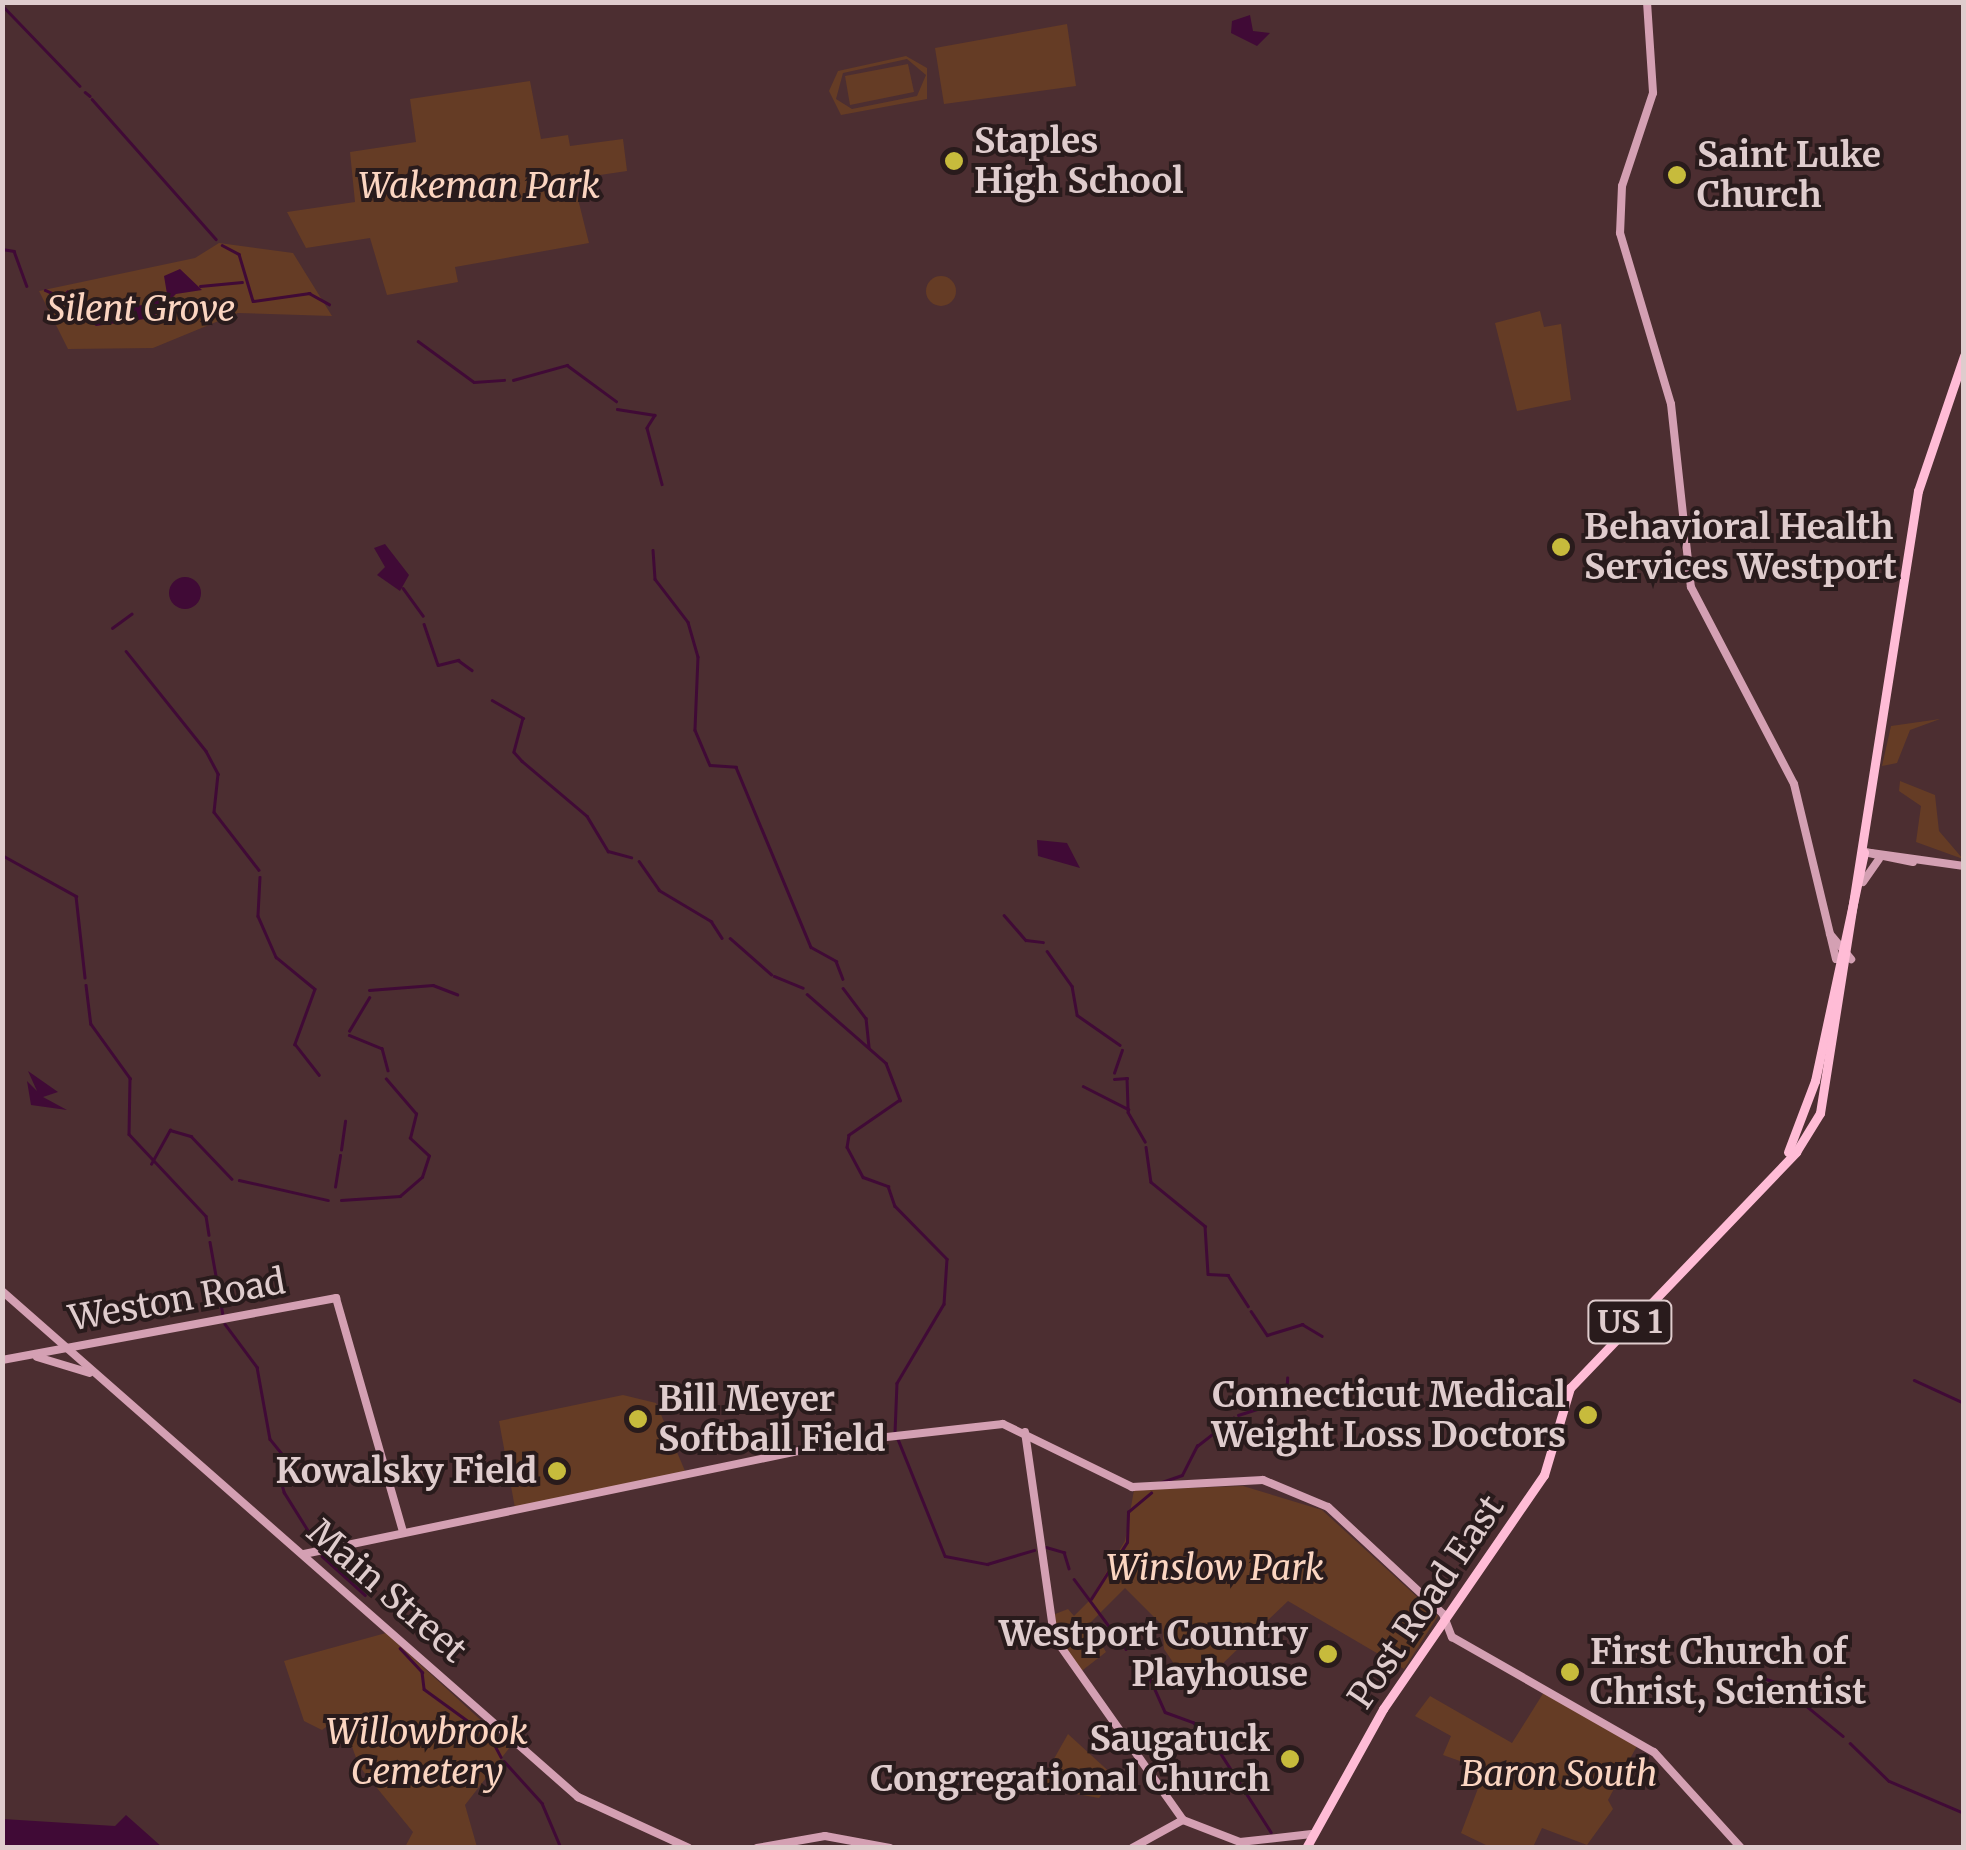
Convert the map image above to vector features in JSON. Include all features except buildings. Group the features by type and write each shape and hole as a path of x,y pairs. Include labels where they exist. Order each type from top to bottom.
{"main road":[{"path":"1648,2 1653,92 1622,186 1620,233 1672,404 1692,587 1794,784 1836,959"},
{"name":"Post Road East","path":"1782,1162 1811,1097 1839,944 1864,852 1920,483 1964,356"},
{"path":"1864,852 1880,858 1942,863"},
{"path":"1864,852 1964,866"},
{"name":"Post Road East","path":"1306,1848 1382,1709 1448,1624 1544,1475 1570,1388 1782,1162 1824,1103 1851,959 1864,852"},
{"path":"1863,882 1880,858"},
{"path":"1829,926 1851,959"},
{"path":"1811,1097 1824,1103"},
{"name":"Main Street","path":"2,1291 578,1797 688,1848"},
{"name":"Weston Road","path":"2,1360 336,1298 403,1532"},
{"name":"Weston Road","path":"28,1356 94,1374"},
{"path":"304,1554 896,1434 983,1422 1026,1432 1139,1488 1278,1484 1334,1511 1475,1649 1654,1752 1741,1848"},
{"path":"1026,1432 1054,1638 1183,1820 1240,1842 1312,1834"},
{"path":"1132,1848 1183,1820"},
{"path":"757,1848 826,1836 890,1848"}],"green space":[{"path":"1067,24 1076,86 944,104 935,48"},
{"path":"906,56 927,68 927,99 841,115 829,91 838,71","holes":["907,59 926,75 917,96 852,109 836,99 843,73"]},
{"path":"908,64 914,92 850,105 845,76"},
{"name":"Wakeman Park","path":"530,81 541,139 568,135 570,146 623,139 627,171 573,179 589,243 455,267 458,282 387,295 370,238 306,248 287,212 355,202 350,152 416,142 410,99"},
{"name":"Silent Grove","path":"219,243 293,253 332,316 238,313 153,348 68,349 39,291 195,258"},
{"path":"941,276 952,280 956,291 952,302 941,306 930,302 926,291 930,280"},
{"path":"1540,311 1544,327 1561,324 1571,400 1517,411 1495,323"},
{"path":"1940,719 1910,730 1897,763 1882,766 1891,726"},
{"path":"1900,781 1935,795 1939,831 1963,859 1916,842 1921,806 1899,791"},
{"path":"623,1395 656,1403 688,1478 515,1508 499,1421"},
{"name":"Winslow Park","path":"1243,1486 1322,1510 1438,1616 1404,1669 1288,1601 1193,1692 1164,1649 1162,1625 1125,1588 1089,1624 1106,1652 1079,1673 1050,1616 1068,1609 1074,1616 1089,1601 1125,1541 1134,1490"},
{"name":"Willowbrook Cemetery","path":"386,1633 510,1747 465,1805 477,1847 405,1847 413,1832 359,1766 341,1716 322,1730 304,1721 284,1661"},
{"name":"Baron South","path":"1544,1692 1639,1742 1608,1800 1613,1809 1587,1845 1542,1828 1533,1847 1490,1847 1461,1833 1485,1770 1443,1755 1451,1736 1415,1716 1430,1696 1512,1743"},
{"path":"1068,1734 1115,1777 1099,1798 1038,1787"}],"shaded area":[{"path":"1250,15 1253,31 1270,33 1257,46 1231,33 1232,21"},
{"path":"180,269 202,290 176,294 152,318 96,326 57,299 68,290 88,310 144,305 167,294 164,276"},
{"path":"385,544 409,575 400,591 377,575 385,567 374,548"},
{"path":"185,577 196,582 201,593 196,604 185,609 174,604 169,593 174,582"},
{"path":"1037,840 1067,843 1080,868 1038,856"},
{"path":"28,1071 58,1092 43,1097 67,1110 31,1105 27,1081 37,1091"},
{"path":"126,1815 162,1847 3,1847 3,1819 115,1826"}],"waterway":[{"path":"2,5 80,86"},
{"path":"85,92 90,96"},
{"path":"92,99 216,239"},
{"path":"222,245 239,254 253,301 309,293 329,304"},
{"path":"2,249 14,251 27,286"},
{"path":"200,286 242,282"},
{"path":"45,290 59,296"},
{"path":"418,341 474,382 504,380"},
{"path":"513,380 567,365 616,401"},
{"path":"617,409 655,415 647,428 662,484"},
{"path":"653,550 655,579 688,622 698,657 695,730 710,765 736,767 811,947 836,961 843,979"},
{"path":"403,588 423,616"},
{"path":"112,628 131,614"},
{"path":"424,624 438,665 458,660 472,670"},
{"path":"126,651 206,751 218,774 214,812 259,870"},
{"path":"492,700 523,718 514,752 587,816 608,851 631,857"},
{"path":"2,855 76,896 85,978"},
{"path":"639,861 659,890 711,921 722,938"},
{"path":"260,877 258,916 276,957 315,989 295,1044 319,1075"},
{"path":"1004,915 1026,940 1043,942"},
{"path":"730,938 771,974"},
{"path":"1047,951 1072,986 1077,1015 1120,1045"},
{"path":"774,976 803,988"},
{"path":"86,985 91,1024 130,1078 129,1134 206,1216 209,1235"},
{"path":"369,990 433,985 457,994"},
{"path":"843,988 866,1018 869,1047"},
{"path":"807,994 886,1063 900,1100 849,1135 847,1147 863,1177 888,1186 895,1206 947,1259 944,1304 897,1383 895,1432"},
{"path":"349,1031 369,998"},
{"path":"349,1035 382,1048 388,1070"},
{"path":"1114,1073 1122,1050"},
{"path":"1114,1079 1127,1078 1128,1112 1145,1141"},
{"path":"341,1200 400,1196 422,1177 429,1156 410,1138 416,1114 386,1079"},
{"path":"1083,1086 1128,1109"},
{"path":"341,1150 345,1121"},
{"path":"151,1164 170,1130 191,1136 232,1179"},
{"path":"1146,1147 1151,1182 1205,1226 1208,1274 1228,1275 1248,1306"},
{"path":"335,1187 340,1155"},
{"path":"239,1180 328,1200"},
{"path":"210,1242 223,1315"},
{"path":"1251,1311 1267,1335 1302,1324 1322,1336"},
{"path":"225,1324 257,1367 270,1439 288,1461 279,1474 284,1492 319,1548"},
{"path":"1238,1415 1286,1400 1287,1378"},
{"path":"1914,1380 1964,1403"},
{"path":"1159,1483 1182,1475 1197,1446 1233,1418"},
{"path":"898,1439 945,1556 987,1564 1034,1550"},
{"path":"1091,1599 1127,1542 1128,1512 1151,1493"},
{"path":"1046,1547 1064,1552 1069,1568"},
{"path":"322,1556 365,1595"},
{"path":"1074,1579 1126,1649"},
{"path":"400,1648 422,1672 424,1689 490,1737"},
{"path":"1149,1676 1165,1712 1193,1722 1216,1746 1271,1832"},
{"path":"1757,1676 1778,1683"},
{"path":"1781,1685 1843,1736"},
{"path":"492,1740 501,1757"},
{"path":"1850,1743 1889,1781 1964,1813"},
{"path":"504,1761 542,1803 561,1848"}],"place":[{"name":"Staples High School","path":"954,161"},
{"name":"Saint Luke Church","path":"1677,175"},
{"name":"Behavioral Health Services Westport","path":"1561,547"},
{"name":"Connecticut Medical Weight Loss Doctors","path":"1588,1415"},
{"name":"Bill Meyer Softball Field","path":"638,1419"},
{"name":"Kowalsky Field","path":"557,1471"},
{"name":"Westport Country Playhouse","path":"1328,1654"},
{"name":"First Church of Christ, Scientist","path":"1570,1672"},
{"name":"Saugatuck Congregational Church","path":"1290,1759"}]}
